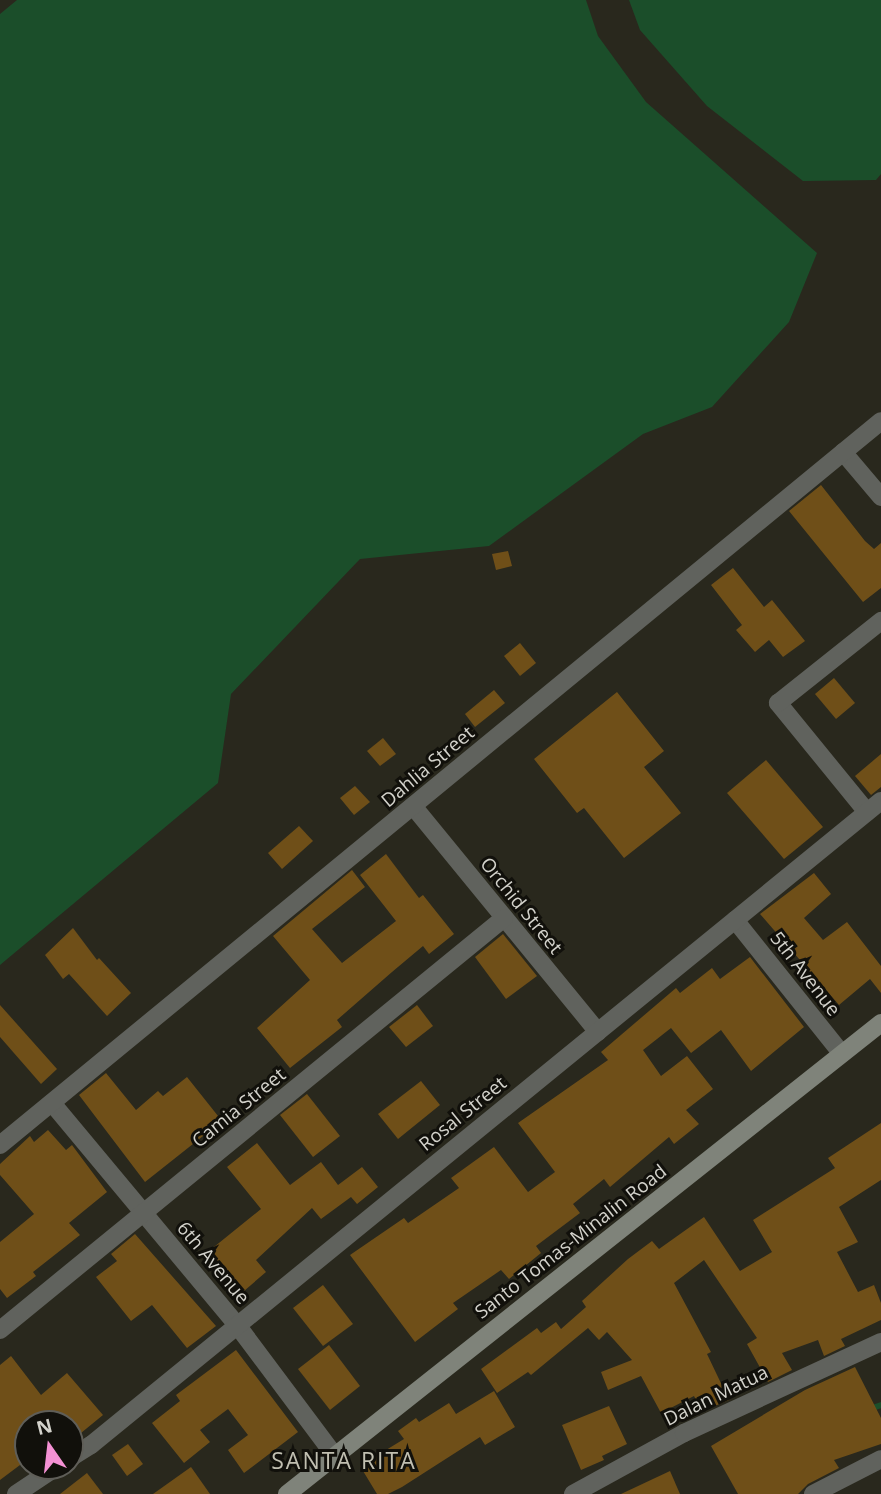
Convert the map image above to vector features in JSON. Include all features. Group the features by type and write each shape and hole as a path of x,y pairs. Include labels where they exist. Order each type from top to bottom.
{"main road":[{"name":"Santo Tomas-Minalin Road","path":"287,1494 881,1023"}],"street":[{"name":"Dahlia Street","path":"0,1145 881,421"},
{"path":"843,452 881,497"},
{"path":"867,813 778,703 881,621"},
{"name":"Rosal Street","path":"84,1447 881,801"},
{"name":"Orchid Street","path":"413,807 597,1032"},
{"name":"Camia Street","path":"0,1330 504,918"},
{"name":"5th Avenue","path":"735,920 842,1054"},
{"name":"6th Avenue","path":"52,1103 237,1325 335,1456"},
{"name":"Dalan Matua","path":"573,1494 684,1433 881,1342"},
{"path":"814,1494 881,1459"},
{"path":"16,1494 37,1480"}],"shaded area":[{"path":"17,0 586,0 598,36 646,102 817,253 789,322 712,407 643,434 489,546 360,559 231,694 218,783 0,965 0,14"},
{"path":"629,0 881,0 881,174 876,180 803,181 707,106 640,30"}],"building":[{"path":"821,485 865,541 874,549 881,543 881,588 863,602 789,511"},
{"path":"508,551 512,566 496,570 492,554"},
{"path":"733,568 764,607 772,600 805,641 783,657 769,640 755,652 736,630 742,625 711,585"},
{"path":"520,643 536,663 520,676 504,656"},
{"path":"834,678 855,703 836,719 815,694"},
{"path":"494,690 505,703 475,727 465,714"},
{"path":"617,692 664,751 644,767 681,813 624,858 584,808 577,813 534,759"},
{"path":"383,738 396,754 380,766 367,751"},
{"path":"881,754 881,787 871,795 855,776"},
{"path":"766,760 823,827 784,859 727,793"},
{"path":"355,786 370,802 354,815 340,798"},
{"path":"299,826 313,841 282,869 268,853"},
{"path":"386,854 419,898 423,895 454,934 429,954 423,946 337,1020 342,1027 290,1068 257,1028 310,980 273,936 352,870 365,887 312,929 342,963 396,921 360,875"},
{"path":"814,873 831,894 804,918 823,940 847,922 881,966 881,993 870,979 839,1005 760,914"},
{"path":"73,928 97,960 99,958 131,993 107,1016 69,974 63,979 45,955"},
{"path":"503,934 537,976 506,999 475,957"},
{"path":"750,957 804,1027 751,1071 721,1030 691,1053 671,1028 643,1050 661,1076 687,1056 713,1089 686,1110 699,1124 674,1144 669,1137 610,1187 604,1179 573,1204 580,1213 536,1246 541,1253 509,1279 501,1270 453,1303 458,1309 415,1342 350,1255 404,1218 408,1223 459,1188 451,1178 494,1147 528,1192 555,1172 518,1123 608,1060 601,1052 676,988 680,993 712,968 720,979"},
{"path":"0,1005 57,1069 41,1084 0,1037"},
{"path":"417,1005 433,1026 406,1047 389,1027"},
{"path":"106,1073 136,1110 158,1091 163,1096 187,1077 222,1121 145,1182 79,1095"},
{"path":"421,1081 440,1105 398,1139 378,1114"},
{"path":"307,1094 340,1136 313,1157 280,1115"},
{"path":"881,1123 881,1180 839,1207 858,1242 837,1252 858,1292 874,1285 881,1303 881,1320 841,1339 845,1346 824,1356 818,1340 782,1353 792,1370 768,1382 747,1344 757,1338 704,1260 674,1283 711,1352 707,1354 729,1400 708,1409 701,1397 696,1400 694,1396 661,1413 641,1376 608,1390 601,1372 632,1360 607,1332 599,1340 588,1328 531,1375 528,1372 497,1393 481,1369 537,1328 541,1333 556,1322 561,1329 586,1307 582,1301 628,1259 652,1241 659,1249 704,1217 740,1271 772,1252 753,1220 835,1168 828,1158"},
{"path":"48,1130 66,1150 72,1145 107,1192 69,1223 80,1235 33,1272 36,1276 7,1298 0,1289 0,1242 34,1214 0,1175 0,1164 30,1136 34,1142"},
{"path":"257,1143 290,1185 321,1162 338,1185 362,1167 378,1187 357,1204 351,1197 321,1219 312,1208 256,1260 266,1272 244,1291 209,1251 261,1209 227,1167"},
{"path":"135,1234 216,1326 187,1348 152,1305 131,1321 96,1277 117,1261 111,1254"},
{"path":"323,1285 353,1324 323,1346 293,1308"},
{"path":"329,1345 360,1386 330,1410 298,1369"},
{"path":"236,1350 298,1432 244,1473 228,1450 248,1435 228,1409 200,1430 210,1442 184,1463 152,1423 180,1401 176,1395"},
{"path":"11,1356 41,1395 67,1373 103,1415 84,1431 84,1410 14,1410 14,1470 0,1480 0,1365"},
{"path":"855,1367 881,1418 881,1444 834,1460 839,1468 808,1484 798,1494 738,1494 711,1446 805,1390"},
{"path":"494,1391 515,1427 485,1445 480,1437 402,1487 388,1494 377,1494 360,1466 404,1439 398,1431 416,1418 419,1422 449,1403 456,1414"},
{"path":"609,1406 627,1444 602,1456 604,1460 581,1470 562,1425"},
{"path":"128,1444 143,1464 127,1476 112,1455"},
{"path":"191,1467 210,1494 153,1494"},
{"path":"670,1471 680,1494 621,1494"},
{"path":"87,1473 103,1494 60,1494 78,1480 84,1480"}],"waterway":[{"path":"869,1409 881,1405"}],"district":[{"name":"SANTA RITA","path":"344,1460"}]}
